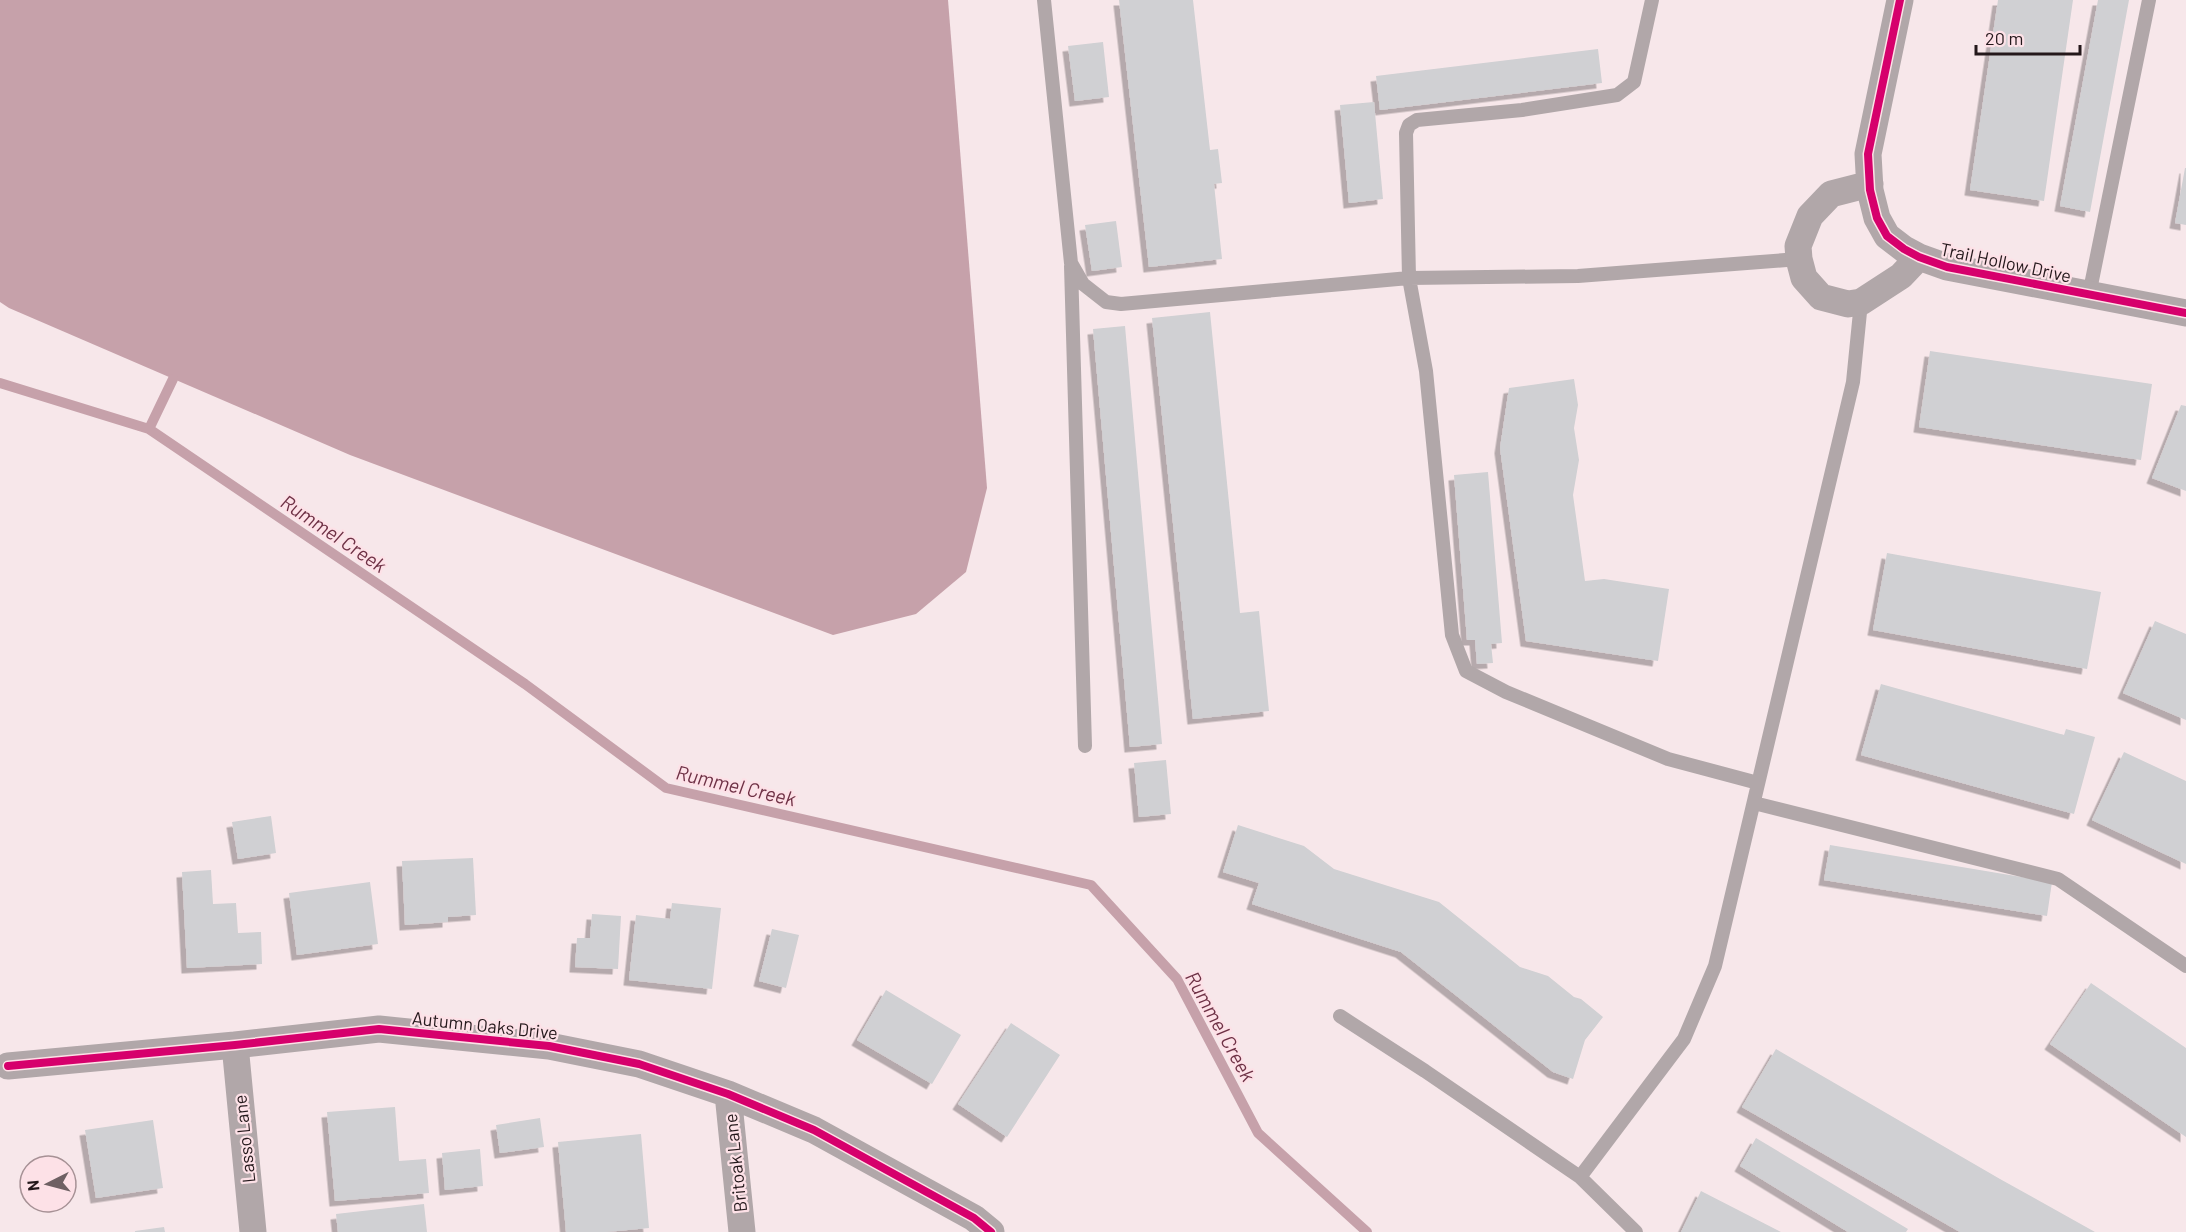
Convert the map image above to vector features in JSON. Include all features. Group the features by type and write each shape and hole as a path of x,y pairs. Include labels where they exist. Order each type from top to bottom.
{"street":[{"name":"Trail Hollow Drive","path":"1900,0 1868,154 1869,184 1876,218 1887,236 1919,257 1947,267 2186,313"},
{"path":"1869,184 1831,194 1810,216 1798,246 1798,259 1804,278 1821,297 1848,304 1861,302 1901,276 1919,257"},
{"name":"Autumn Oaks Drive","path":"8,1066 380,1029 549,1046 639,1065 728,1094 814,1130 974,1218 991,1232"},
{"name":"Lasso Lane","path":"235,1045 253,1232"},
{"name":"Britoak Lane","path":"728,1094 742,1232"}],"lane":[{"path":"1044,0 1071,263 1086,746"},
{"path":"1652,0 1634,82 1617,95 1522,111 1417,120 1409,125 1406,133 1409,278 1426,371 1452,635 1466,671 1506,692 1668,759 1758,783"},
{"path":"2089,296 2149,0"},
{"path":"1071,263 1083,285 1106,302 1121,304 1409,278 1578,276 1798,259"},
{"path":"1580,1177 1684,1039 1715,966 1853,382 1861,302"},
{"path":"1754,803 2058,879 2186,966"},
{"path":"1340,1016 1580,1177 1636,1232"}],"shaded area":[{"path":"0,0 948,0 987,488 966,572 916,614 833,635 350,455 9,308 0,302"}],"building":[{"path":"1119,0 1193,0 1210,150 1218,149 1222,183 1214,184 1222,259 1149,267"},
{"path":"1998,0 2073,0 2044,201 1970,190"},
{"path":"2098,0 2129,0 2090,212 2060,206"},
{"path":"1103,42 1109,97 1075,101 1068,46"},
{"path":"1598,49 1602,83 1380,110 1376,76"},
{"path":"1374,102 1383,199 1349,203 1340,105"},
{"path":"2186,168 2186,225 2175,223"},
{"path":"1116,221 1122,267 1092,271 1085,225"},
{"path":"1210,312 1240,613 1259,611 1269,711 1193,719 1152,318"},
{"path":"1125,326 1162,744 1130,747 1093,329"},
{"path":"1930,351 2152,384 2141,460 1919,427"},
{"path":"1574,379 1578,405 1574,428 1579,460 1573,495 1585,581 1604,579 1669,589 1658,661 1526,641 1500,448 1509,388"},
{"path":"2181,405 2186,406 2186,491 2152,478"},
{"path":"1488,472 1502,643 1491,644 1493,663 1477,664 1475,640 1467,640 1454,475"},
{"path":"1887,553 2101,592 2087,669 1873,630"},
{"path":"2155,621 2186,634 2186,720 2123,693"},
{"path":"1881,684 2064,735 2066,729 2095,737 2074,814 1861,755"},
{"path":"2124,752 2186,781 2186,864 2092,820"},
{"path":"1166,760 1171,814 1139,817 1134,763"},
{"path":"271,816 276,853 238,859 232,822"},
{"path":"1238,825 1304,846 1334,869 1439,902 1520,967 1548,976 1574,997 1581,999 1603,1017 1585,1040 1573,1079 1553,1072 1401,952 1252,904 1259,883 1223,872"},
{"path":"1830,845 2052,882 2047,916 1824,880"},
{"path":"473,858 476,915 448,917 448,922 405,925 402,861"},
{"path":"211,870 213,904 236,903 238,933 261,932 262,964 187,968 182,872"},
{"path":"370,882 378,944 297,955 289,893"},
{"path":"672,903 721,908 712,989 629,980 636,915 670,919"},
{"path":"592,914 621,916 618,969 575,967 577,938 590,938"},
{"path":"772,929 799,935 786,988 759,981"},
{"path":"2091,983 2186,1048 2186,1137 2050,1044"},
{"path":"886,990 961,1035 932,1084 857,1040"},
{"path":"1011,1023 1060,1055 1007,1137 958,1104"},
{"path":"1776,1049 2095,1232 1960,1232 1742,1107"},
{"path":"395,1107 399,1161 426,1159 429,1193 335,1201 327,1112"},
{"path":"540,1118 544,1147 500,1153 496,1125"},
{"path":"153,1120 163,1188 96,1198 85,1130"},
{"path":"641,1134 649,1228 606,1232 566,1232 558,1142"},
{"path":"1756,1138 1908,1229 1906,1232 1848,1232 1740,1166"},
{"path":"480,1149 483,1186 445,1190 442,1153"},
{"path":"1701,1191 1781,1232 1681,1232"},
{"path":"424,1204 427,1232 338,1232 336,1214"},
{"path":"164,1227 165,1232 135,1232 135,1231"}],"waterway":[{"path":"149,429 173,379"},
{"name":"Rummel Creek","path":"0,383 149,429 525,684 666,788 1091,885 1177,979 1258,1133 1367,1232"}],"cycle path":[{"path":"1900,0 1868,154 1870,190 1877,218 1887,236 1919,257 1947,267 2186,313"},
{"path":"8,1066 379,1029 549,1046 639,1064 728,1094 814,1130 974,1218 991,1232"}]}
